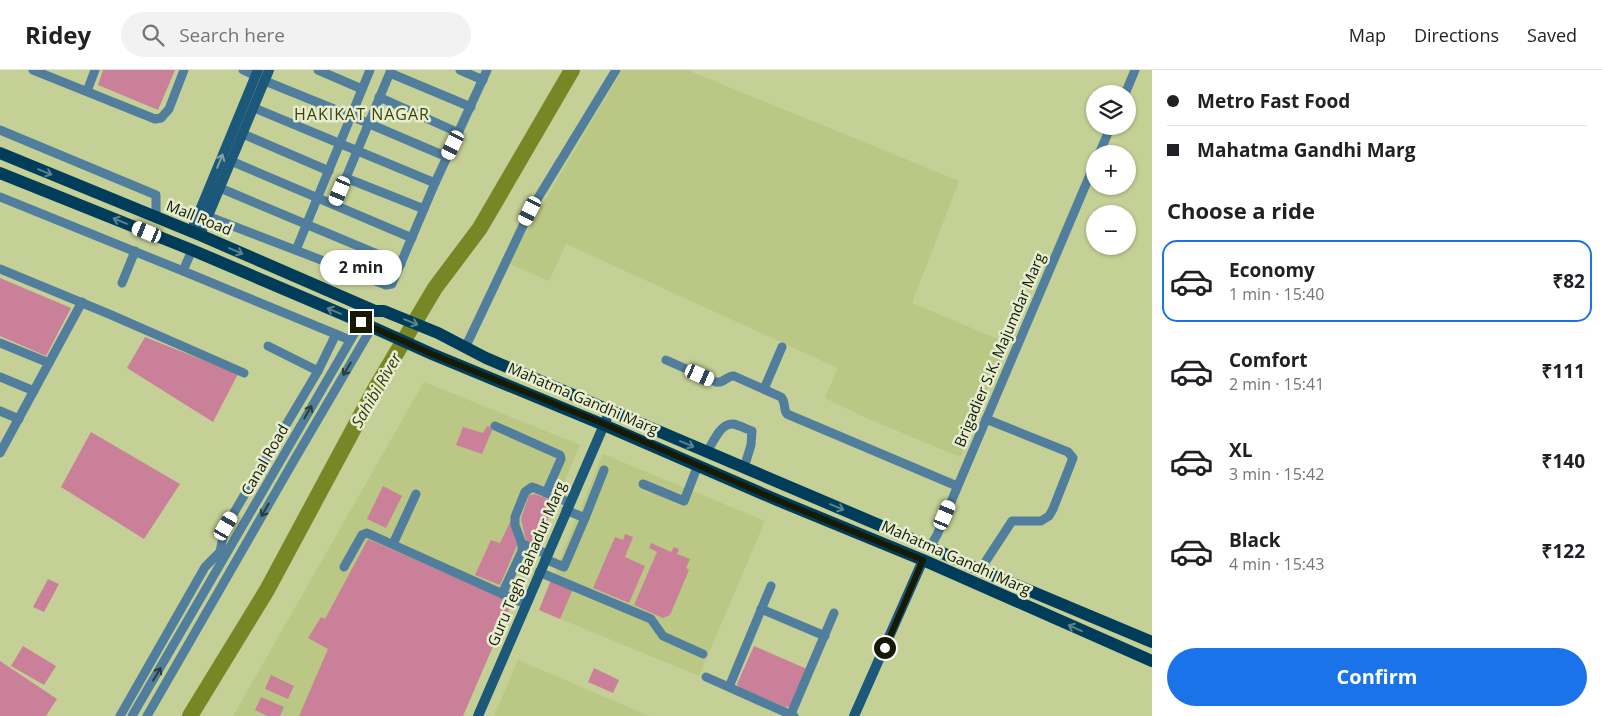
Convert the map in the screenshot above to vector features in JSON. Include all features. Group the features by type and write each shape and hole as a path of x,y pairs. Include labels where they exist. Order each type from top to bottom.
{"main road":[{"name":"Mall Road","path":"0,153 376,311 384,311"},
{"name":"Mahatma Gandhi Marg","path":"0,172 192,250 436,356 604,424 777,500 923,560 1152,661"},
{"name":"Mahatma Gandhi Marg","path":"384,311 438,332 465,348 610,411 1152,642"},
{"path":"436,356 449,339"},
{"path":"1096,637 1103,622"}],"street":[{"path":"32,70 155,118 161,118 169,109 184,70"},
{"path":"87,91 95,70"},
{"path":"243,70 447,157"},
{"path":"195,234 259,76 269,70"},
{"path":"318,70 362,88"},
{"path":"296,250 370,70"},
{"path":"460,70 483,80"},
{"path":"204,214 386,285 392,284 435,183 487,70"},
{"path":"465,348 530,211 616,70"},
{"path":"1129,85 1135,70"},
{"path":"335,204 391,71 471,107"},
{"path":"204,214 220,188 254,108 259,76"},
{"path":"380,97 459,133"},
{"path":"254,108 435,183"},
{"path":"0,130 156,195 156,218"},
{"path":"243,134 328,171"},
{"path":"231,161 412,238"},
{"path":"346,178 424,209"},
{"name":"Brigadier S.K. Majumdar Marg","path":"930,546 958,486 1086,184"},
{"path":"220,188 401,264"},
{"path":"0,197 350,340"},
{"path":"182,270 192,250"},
{"path":"122,283 135,251"},
{"path":"0,269 82,302 244,373"},
{"path":"0,453 82,302"},
{"path":"148,716 370,327"},
{"name":"Canal Road","path":"132,716 179,637 223,553 350,340 370,327"},
{"path":"120,716 205,568 223,553 226,526 318,371 336,334"},
{"path":"0,343 49,363"},
{"path":"268,346 318,371"},
{"path":"764,389 782,347"},
{"path":"666,360 716,382 722,382 732,375 783,399 784,410 787,414 958,486"},
{"path":"0,377 34,392"},
{"path":"0,411 19,419"},
{"name":"Guru Tegh Bahadur Marg","path":"478,716 610,411"},
{"path":"980,570 1012,521 1041,520 1051,514 1073,458 1068,452 986,419"},
{"path":"708,452 725,426 732,424 752,431 751,445 744,468"},
{"path":"495,426 560,455 561,459 546,493"},
{"path":"643,484 684,501 698,465"},
{"path":"522,544 564,567 604,470"},
{"path":"502,594 522,551 522,544 515,525 515,517 525,492 532,488 546,493 585,518"},
{"path":"393,544 416,494"},
{"path":"344,567 364,533 370,533 526,604"},
{"path":"854,716 923,560"},
{"path":"539,572 651,619 663,636 703,654"},
{"path":"729,687 771,586"},
{"path":"761,609 825,636"},
{"path":"706,678 793,715 834,613"},
{"path":"168,631 189,643"}],"shaded area":[{"path":"103,70 175,70 158,110 98,85"},
{"path":"622,70 687,70 959,181 912,303 1007,343 960,457 864,417 825,398 838,368 566,244 549,281 508,263"},
{"path":"0,278 71,308 46,356 0,336"},
{"path":"145,337 238,374 213,422 127,368"},
{"path":"424,382 580,445 463,716 233,716"},
{"path":"487,426 493,428 482,454 456,445 463,427 483,433"},
{"path":"91,432 180,484 144,539 61,487"},
{"path":"603,454 765,521 699,676 539,610"},
{"path":"383,486 402,496 386,528 367,519"},
{"path":"535,494 555,502 537,545 526,541 521,519 529,495"},
{"path":"512,518 518,543 500,585 475,575 491,540 500,543"},
{"path":"625,534 633,537 625,557 645,566 629,603 593,588 615,537 623,540"},
{"path":"368,539 512,602 463,716 299,716 328,649 308,638 321,617 325,619"},
{"path":"651,543 671,552 674,547 679,549 677,554 690,559 686,568 689,570 670,615 663,618 634,605 657,552 649,548"},
{"path":"48,579 59,584 44,612 33,607"},
{"path":"551,580 573,589 560,619 539,610"},
{"path":"23,646 56,666 44,685 11,666"},
{"path":"754,646 807,669 790,707 785,707 739,687 737,684"},
{"path":"518,660 649,716 494,716"},
{"path":"0,661 57,699 46,716 0,716"},
{"path":"594,668 619,680 613,693 588,682"},
{"path":"271,675 294,686 288,699 265,689"},
{"path":"261,697 284,707 280,716 267,716 255,710"}],"waterway":[{"name":"Sahibi River","path":"190,716 267,590 375,389 435,288 480,228 572,70"}],"district":[{"name":"HAKIKAT NAGAR","path":"362,114"}],"route":[{"path":"361,322 432,354 604,424 777,500 923,560 885,648"}]}
